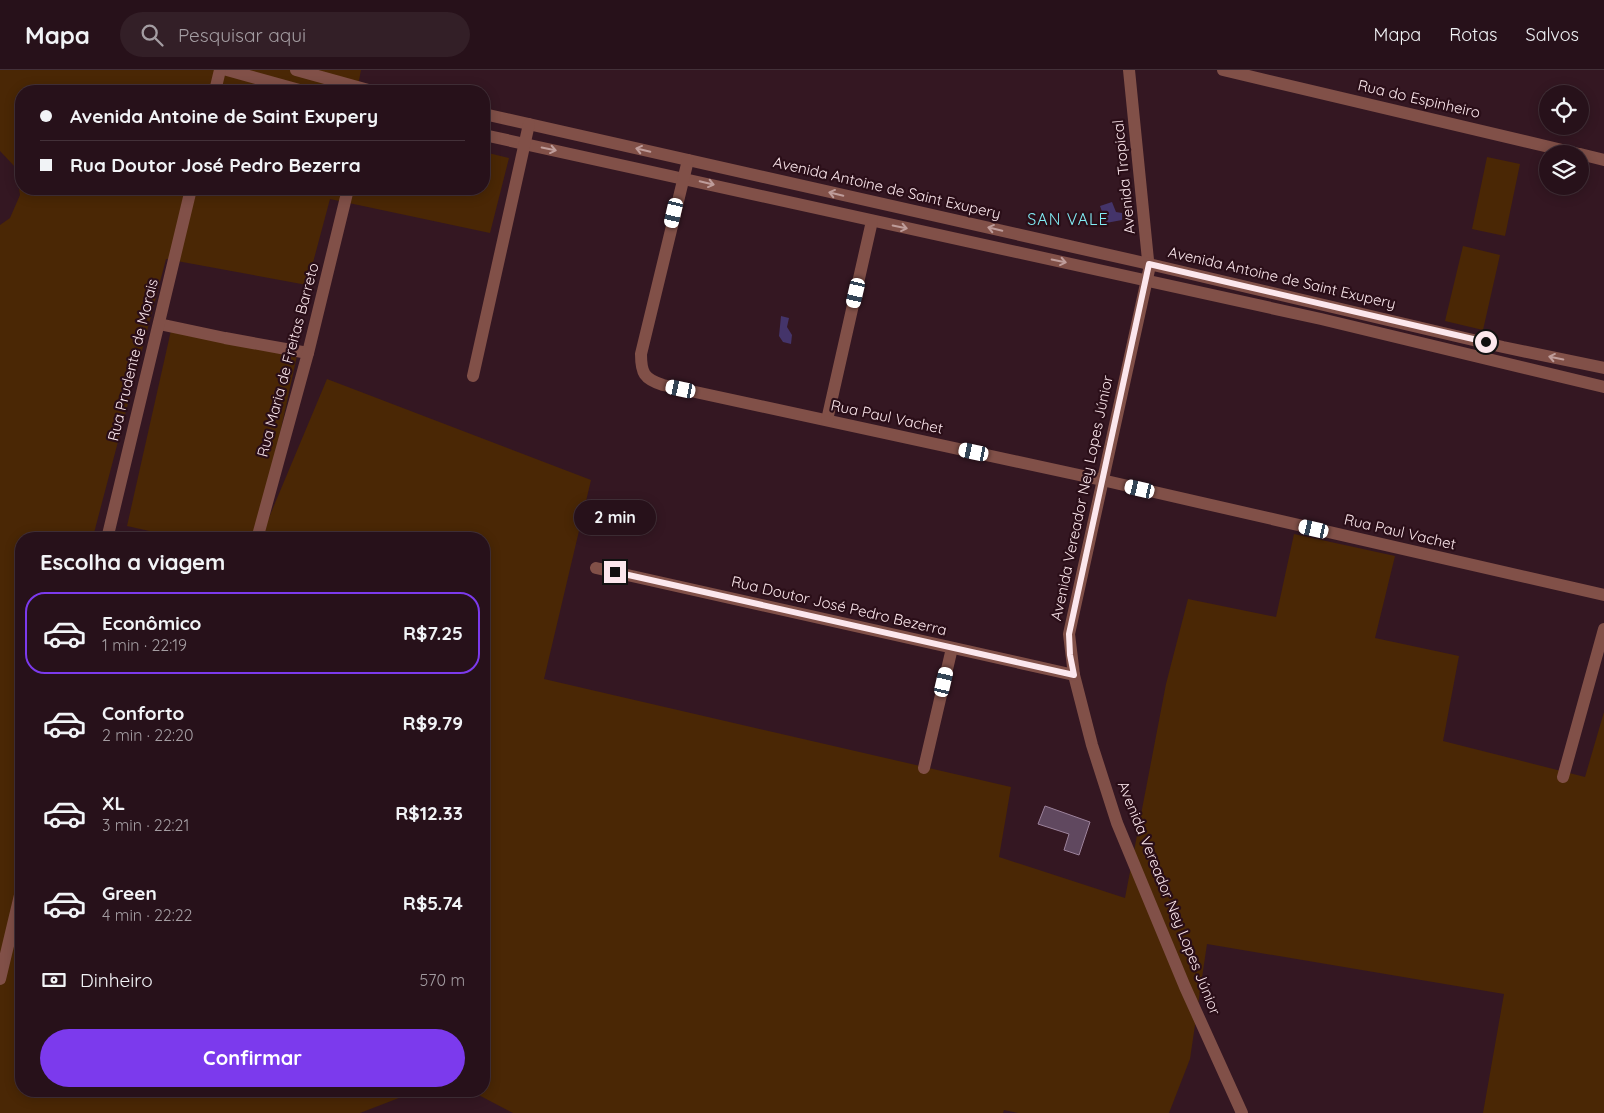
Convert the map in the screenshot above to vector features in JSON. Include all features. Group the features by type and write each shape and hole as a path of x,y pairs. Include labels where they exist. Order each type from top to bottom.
{"street":[{"path":"216,85 220,70"},
{"path":"228,70 281,85"},
{"path":"296,70 350,85"},
{"name":"Avenida Tropical","path":"1129,70 1149,264 1147,280"},
{"name":"Rua do Espinheiro","path":"1223,70 1542,145"},
{"name":"Avenida Antoine de Saint Exupery","path":"490,115 1604,368"},
{"path":"473,376 529,124"},
{"path":"490,136 1321,319 1604,387"},
{"name":"Rua do Espinheiro","path":"1589,156 1604,160"},
{"name":"Rua Paul Vachet","path":"688,160 641,354 641,366 645,375 652,381 663,385 1102,480 1604,596"},
{"name":"Rua Prudente de Morais","path":"108,532 190,195"},
{"name":"Rua Maria de Freitas Barreto","path":"258,532 308,353 347,195"},
{"path":"827,420 872,221"},
{"name":"Avenida Vereador Ney Lopes Júnior","path":"1147,280 1069,634 1070,655 1092,745 1117,823 1185,987 1242,1113"},
{"path":"1321,319 1325,305"},
{"path":"158,324 308,353"},
{"path":"1430,346 1434,330"},
{"path":"1587,383 1591,365"},
{"name":"Rua Doutor José Pedro Bezerra","path":"596,568 1074,675"},
{"path":"1563,777 1604,628"},
{"path":"924,768 952,648"},
{"path":"0,979 15,916"}],"shaded area":[{"path":"0,70 361,70 358,85 15,85 15,167 0,151"},
{"path":"490,153 509,158 490,233 330,199 307,285 166,259 94,532 15,532 15,1097 401,1097 360,1113 0,1113 0,225 10,218 20,195 490,195"},
{"path":"1487,157 1520,164 1505,236 1472,229"},
{"path":"1112,202 1116,212 1122,213 1122,220 1106,223 1100,206"},
{"path":"1463,246 1500,255 1483,330 1445,321"},
{"path":"781,316 789,318 787,327 792,335 791,344 783,342 779,336"},
{"path":"172,326 298,351 259,532 154,532 127,526"},
{"path":"327,379 591,480 544,679 1011,787 999,857 1125,898 1166,684 1188,599 1276,617 1294,534 1395,556 1375,638 1459,656 1443,741 1585,777 1604,712 1604,1113 1483,1113 1504,994 1207,944 1190,1059 1169,1113 1018,1113 1004,1110 1003,1113 513,1113 482,1097 490,1097 490,532 263,532"}],"building":[{"path":"1045,806 1090,822 1079,855 1064,850 1069,834 1038,824"}],"district":[{"name":"SAN VALE","path":"1068,219"}],"route":[{"path":"615,572 1074,675 1070,655 1069,634 1149,264 1486,342"}]}
